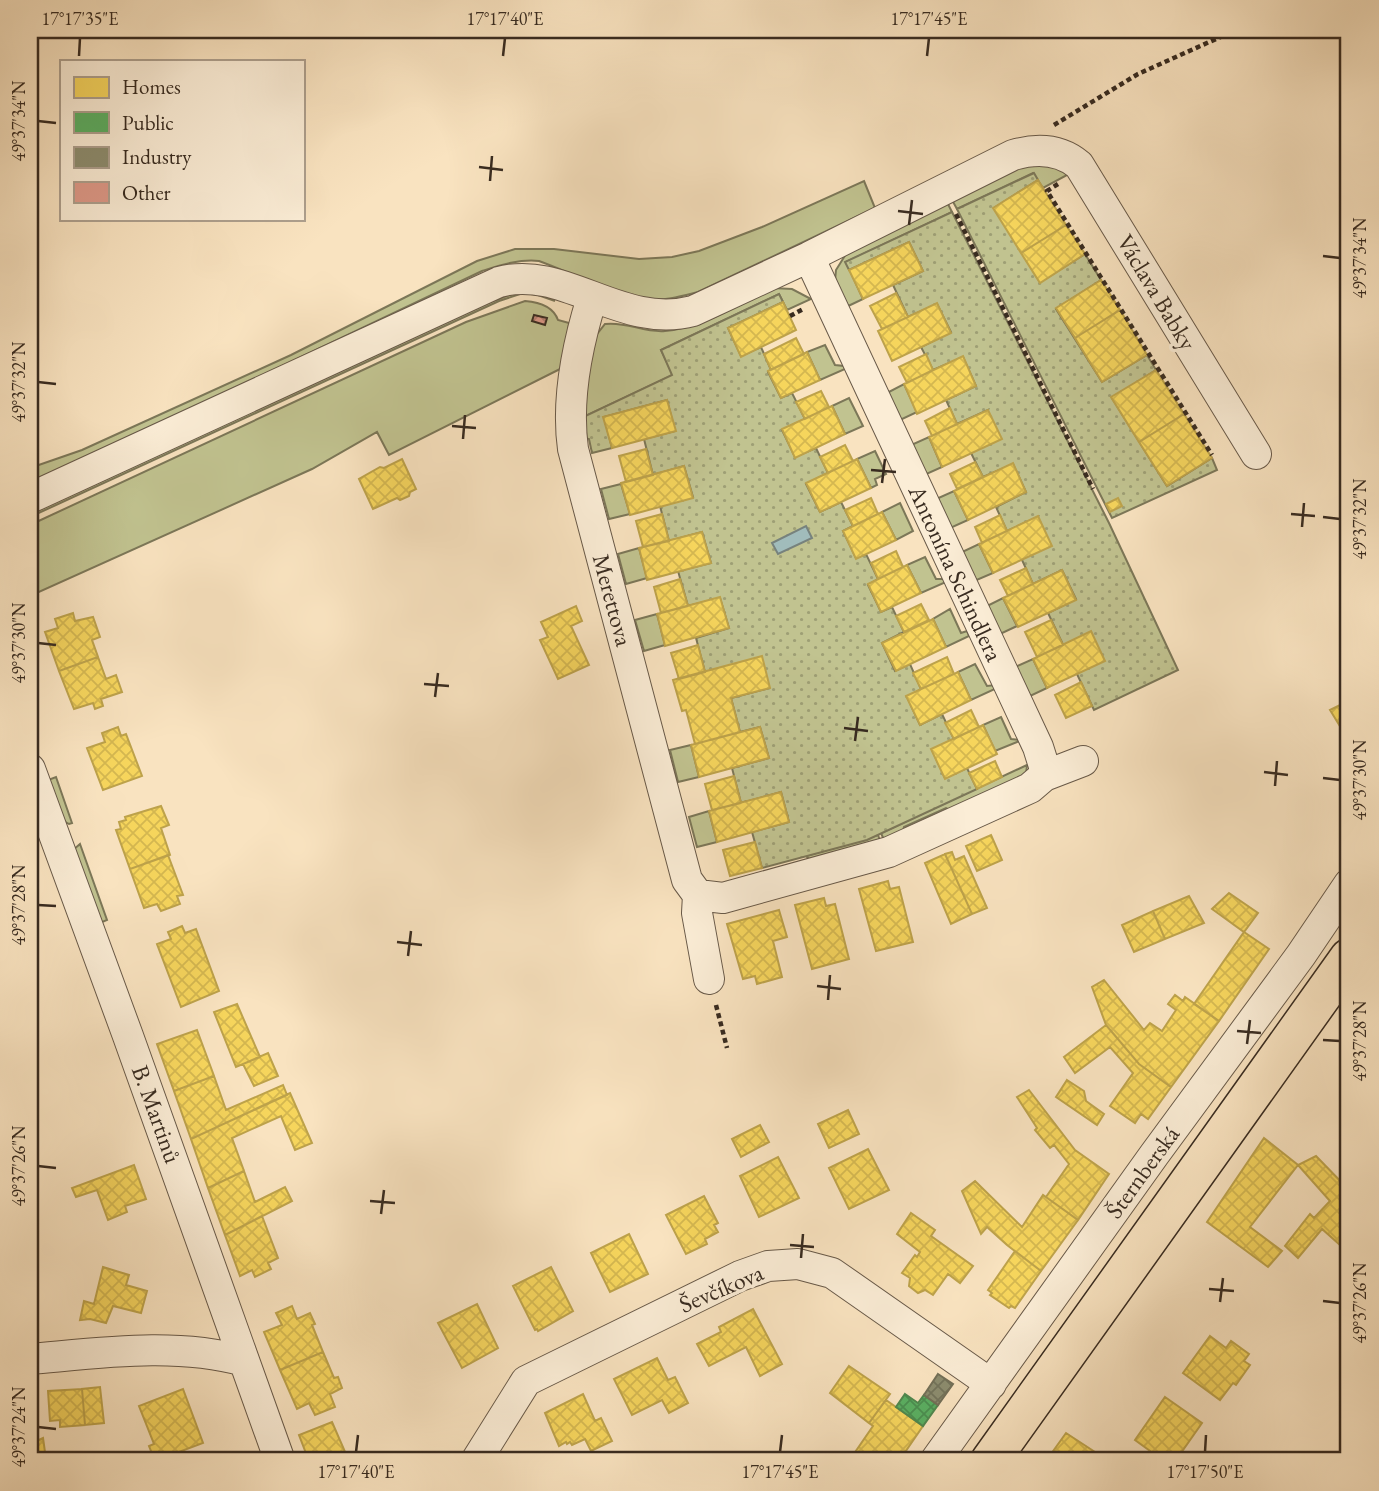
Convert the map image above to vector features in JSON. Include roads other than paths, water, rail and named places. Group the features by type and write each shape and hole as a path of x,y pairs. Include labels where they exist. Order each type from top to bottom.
{"main road":[{"name":"Šternberská","path":"990,1461 1349,958"}],"street":[{"name":"Václava Babky","path":"809,257 1013,155 1043,150 1071,158 1083,170 1256,454"},
{"path":"30,498 511,278 538,279 645,313 679,314 693,311 809,257"},
{"name":"Antonína Schindlera","path":"809,257 1042,756 1044,776"},
{"name":"Merettova","path":"592,298 582,334 573,386 573,449 687,880 698,895 697,913 712,989"},
{"path":"698,895 723,898 889,852 1030,788 1044,776 1083,761"},
{"name":"B. Martinů","path":"30,769 280,1461"},
{"name":"Šternberská","path":"935,1461 1140,1174 1301,955 1349,884"},
{"name":"Ševčíkova","path":"476,1461 526,1381 727,1282 768,1266 797,1264 832,1273 991,1384"},
{"path":"30,1359 182,1351 216,1354 244,1361"}],"water":[{"path":"806,526 812,538 778,554 772,543"}]}
